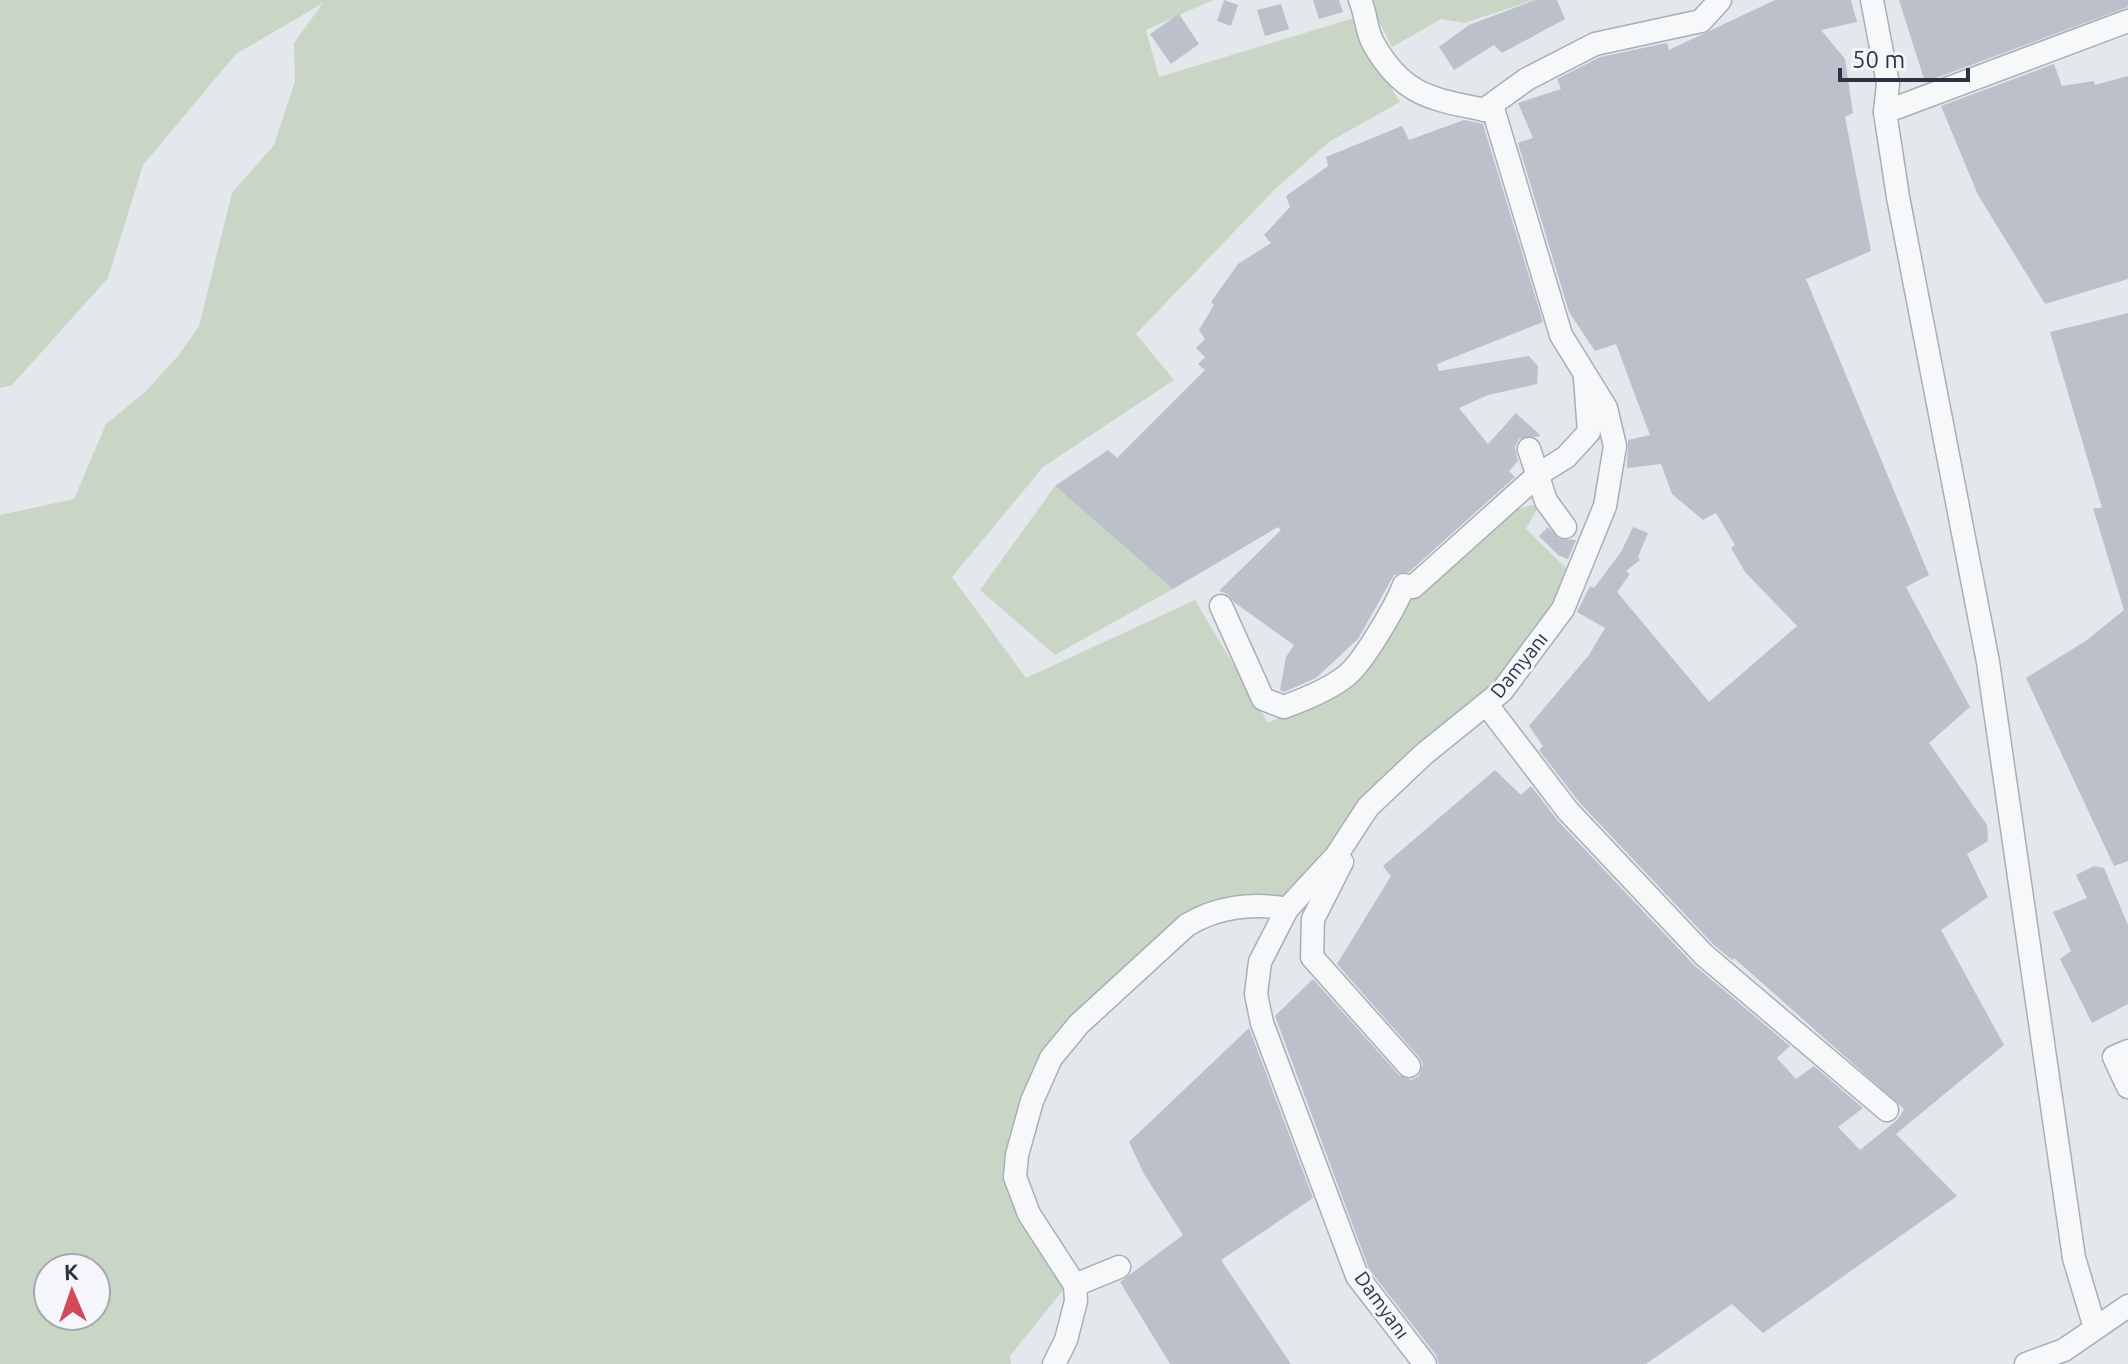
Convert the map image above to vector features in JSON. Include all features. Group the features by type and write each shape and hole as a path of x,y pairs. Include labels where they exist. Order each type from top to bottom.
{"street":[{"path":"1360,0 1371,41 1402,82 1426,97 1484,110 1527,79 1595,44 1701,21 1720,0"},
{"path":"1872,0 1888,84 1885,112 1898,197 1988,662 2074,1258 2095,1328"},
{"path":"1885,112 2128,21"},
{"name":"Damyanı","path":"1425,1364 1357,1276 1262,1023 1256,994 1260,962 1287,909 1336,856 1368,807 1424,754 1502,691 1563,609 1605,506 1615,446 1606,408 1561,335 1494,112 1484,110"},
{"path":"1221,606 1263,699 1284,707 1349,674 1395,610 1404,585 1413,587 1435,569 1539,474 1566,457 1589,432 1584,368"},
{"path":"1529,449 1546,501 1565,527"},
{"path":"1487,705 1568,811 1704,955 1887,1110"},
{"path":"1336,856 1342,862 1313,919 1312,957 1409,1066"},
{"path":"1054,1364 1066,1340 1076,1301 1075,1285 1029,1214 1015,1177 1017,1155 1032,1101 1051,1058 1079,1024 1187,925 1206,914 1226,908 1287,909"},
{"path":"2128,1051 2114,1057 2128,1087"},
{"path":"1075,1285 1119,1267"},
{"path":"2026,1364 2064,1350 2128,1306"}],"green space":[{"path":"0,0 1213,0 1146,30 1159,77 1354,18 1363,44 1400,102 1329,142 1276,188 1136,334 1174,380 1043,467 952,577 1026,678 1195,600 1268,723 1363,676 1402,600 1438,581 1507,512 1540,503 1526,529 1566,568 1567,577 1538,638 1285,901 1225,904 1077,1021 1012,1155 1067,1285 1010,1356 1011,1364 0,1364 0,515 74,499 106,424 144,393 179,355 199,326 232,193 274,145 295,81 294,43 323,3 236,54 143,165 108,278 12,385 0,388"},
{"path":"1368,0 1534,0 1464,23 1441,19 1392,47"},
{"path":"1055,486 1173,589 1055,655 980,590"}],"building":[{"path":"1224,0 1238,5 1231,26 1217,21"},
{"path":"1313,0 1339,0 1343,12 1319,19"},
{"path":"1535,0 1557,0 1565,19 1502,53 1494,45 1454,70 1439,47 1469,25"},
{"path":"1775,0 1851,0 1857,22 1821,30 1845,59 1853,113 1845,117 1871,251 1806,279 1929,575 1906,587 1970,707 1929,743 1987,825 1988,841 1967,854 1988,897 1941,930 2004,1045 1896,1134 1957,1196 1763,1333 1732,1304 1646,1364 1439,1364 1436,1355 1369,1269 1275,1016 1313,979 1399,1075 1411,1080 1419,1076 1423,1064 1419,1057 1337,964 1391,876 1383,866 1495,770 1521,795 1531,786 1558,821 1694,965 1790,1046 1777,1058 1796,1079 1814,1066 1863,1108 1838,1127 1860,1150 1897,1120 1904,1109 1734,958 1732,960 1714,945 1579,802 1539,750 1543,746 1529,726 1589,655 1605,628 1577,612 1590,586 1594,588 1621,552 1633,527 1648,533 1638,557 1640,560 1626,571 1630,574 1617,592 1709,702 1797,626 1745,572 1731,548 1735,545 1716,513 1703,520 1672,494 1661,464 1627,468 1628,440 1650,435 1616,344 1595,351 1569,312 1518,143 1533,138 1518,103 1561,89 1557,79 1600,57 1667,43 1669,50"},
{"path":"1899,0 2128,0 2128,7 1925,82"},
{"path":"1281,4 1289,29 1265,36 1257,10"},
{"path":"1179,14 1199,44 1171,64 1150,34"},
{"path":"2054,64 2062,86 2094,81 2095,85 2128,76 2128,279 2045,304 1978,195 1941,106"},
{"path":"1464,120 1483,124 1543,322 1437,364 1439,371 1529,356 1538,366 1537,384 1488,395 1459,408 1488,444 1516,413 1541,436 1519,439 1515,447 1518,461 1509,471 1515,477 1409,572 1394,575 1358,639 1316,678 1284,692 1280,690 1286,657 1294,645 1235,603 1228,594 1219,591 1281,530 1278,527 1173,589 1055,486 1108,450 1117,458 1205,370 1198,364 1205,357 1196,348 1205,339 1199,330 1214,305 1211,302 1238,264 1271,243 1264,235 1290,207 1286,196 1328,166 1326,157 1402,126 1409,140"},
{"path":"2128,313 2128,861 2114,866 2026,678 2087,640 2124,610 2093,508 2102,508 2050,332"},
{"path":"1548,527 1559,539 1576,540 1568,559 1558,555 1539,536"},
{"path":"2094,866 2104,868 2128,925 2128,1004 2092,1023 2060,959 2071,951 2053,912 2087,898 2076,875"},
{"path":"1249,1028 1313,1198 1221,1260 1291,1364 1170,1364 1120,1282 1183,1235 1144,1174 1129,1142"}]}
